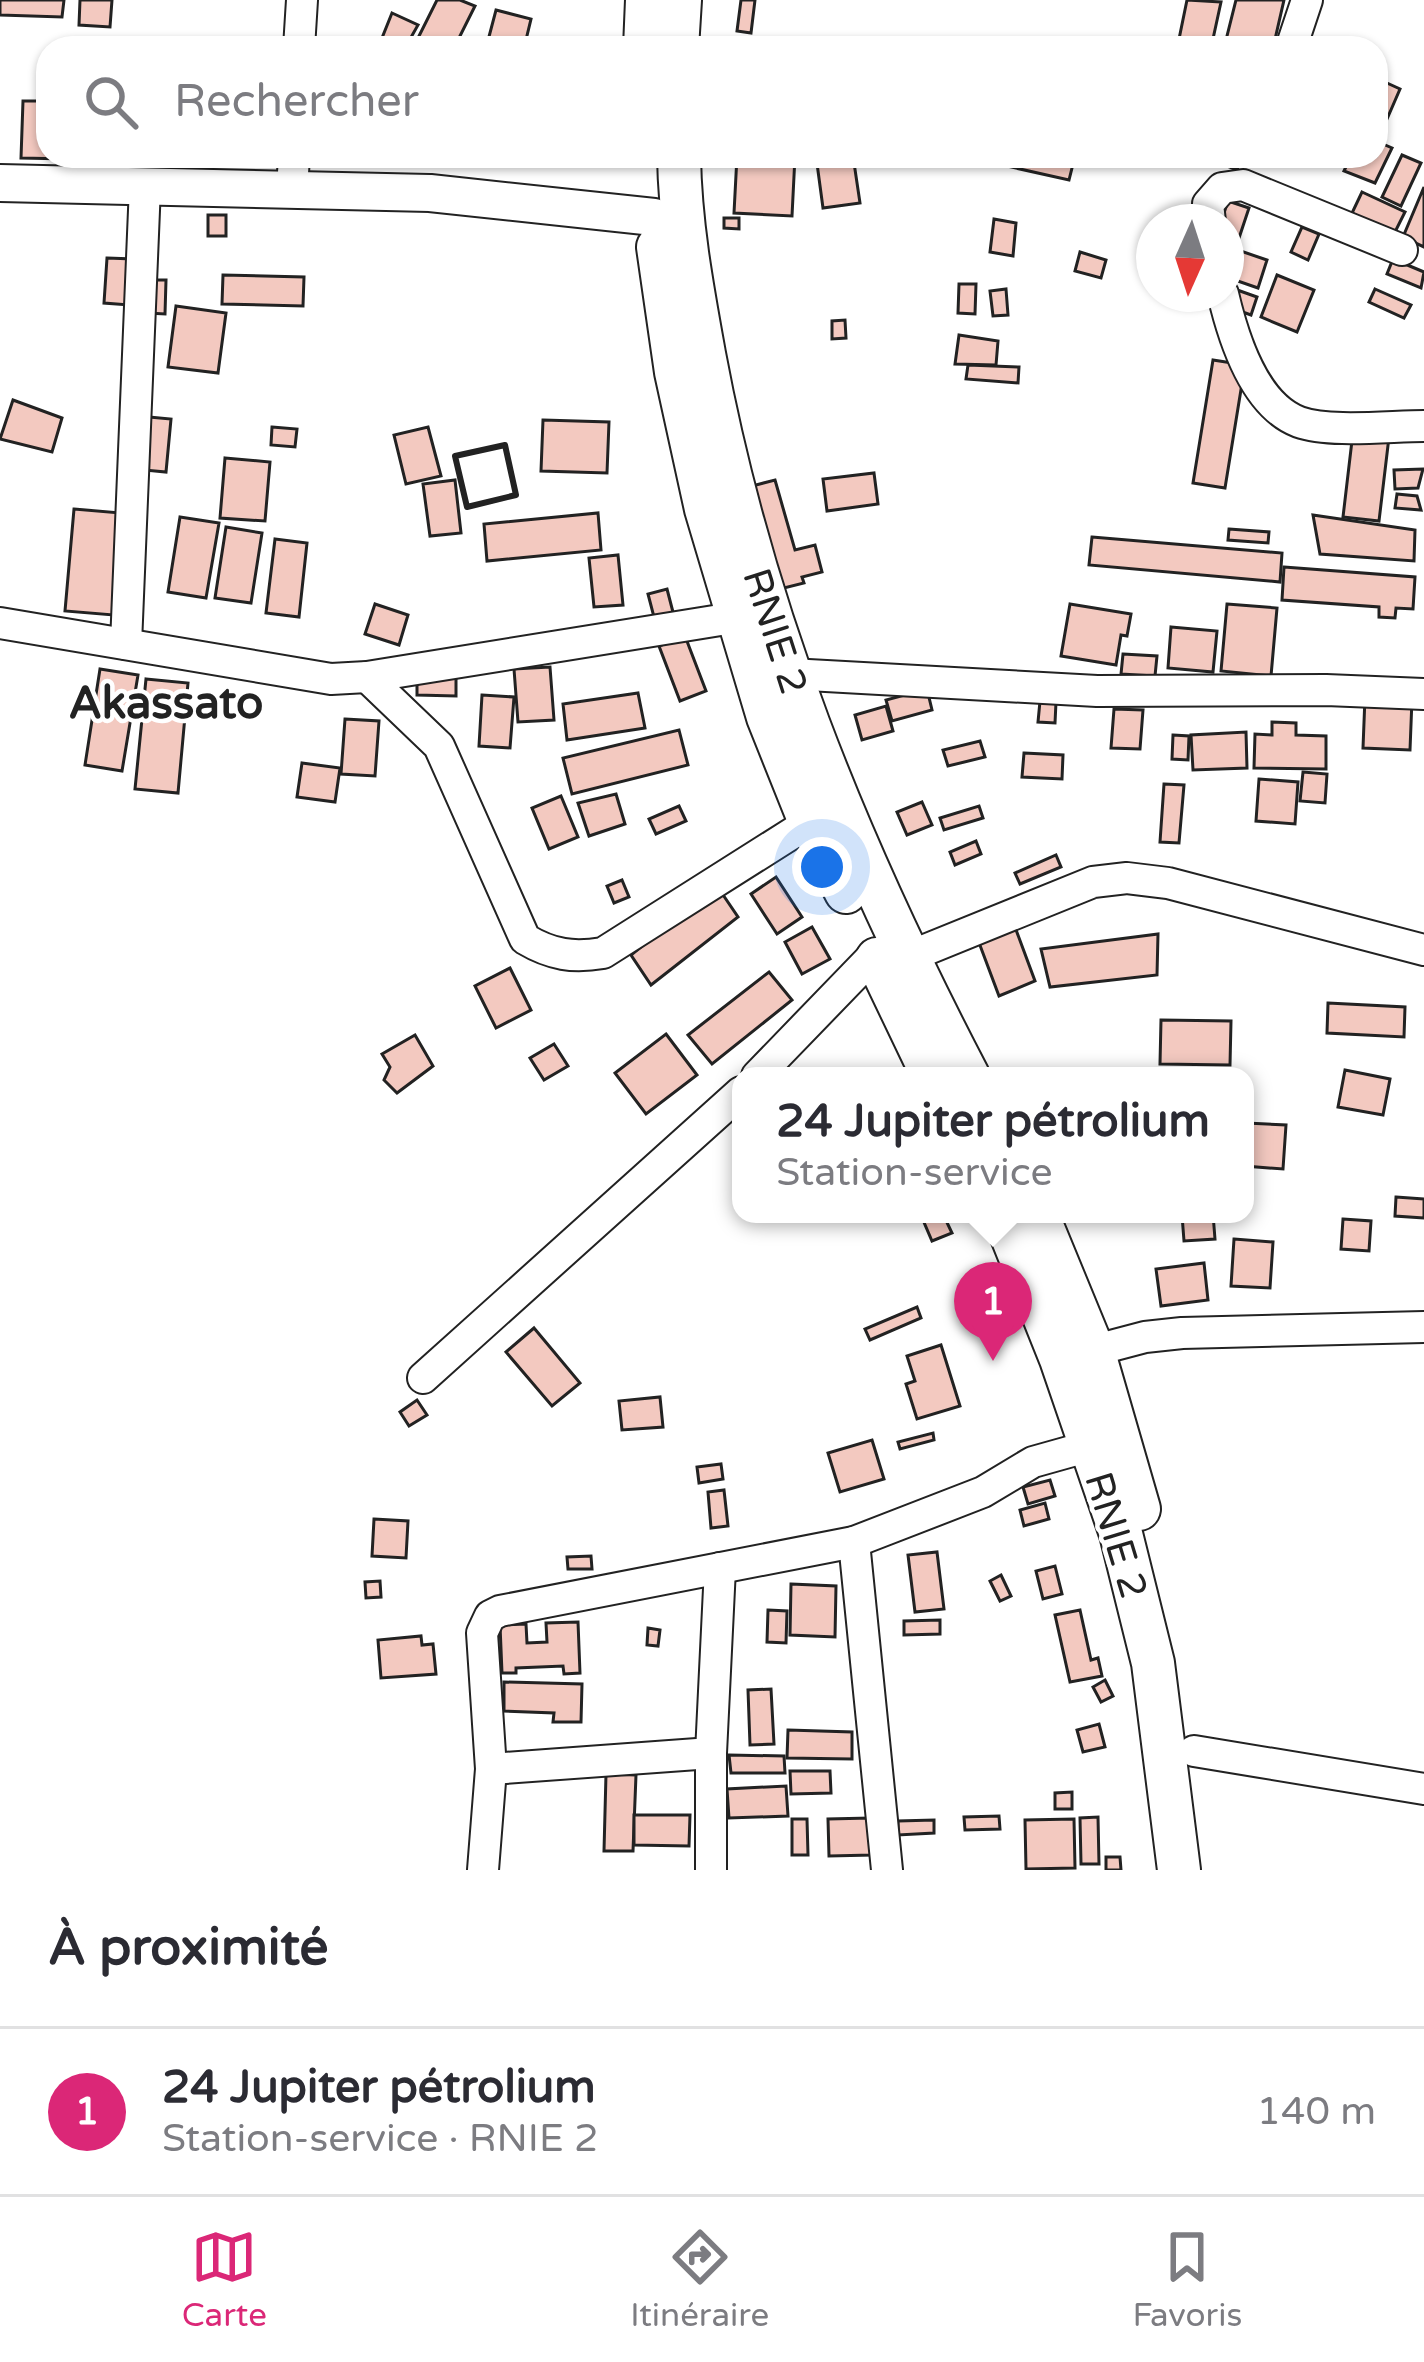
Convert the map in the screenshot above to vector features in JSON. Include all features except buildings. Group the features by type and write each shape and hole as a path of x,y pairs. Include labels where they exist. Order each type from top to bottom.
{"highway":[{"path":"646,36 647,0"},
{"path":"678,36 680,0"},
{"name":"RNIE 2","path":"651,168 676,372 706,509 768,717 810,822 962,1067"},
{"name":"RNIE 2","path":"679,168 680,216 717,421 759,587 930,1067"},
{"name":"RNIE 2","path":"1008,1223 1077,1354 1090,1446 1121,1534 1153,1663 1179,1870"},
{"name":"RNIE 2","path":"1040,1223 1077,1354 1151,1554 1194,1751 1204,1870"}],"main road":[{"path":"0,184 145,186 293,173 654,218"}],"street":[{"path":"300,36 302,0"},
{"path":"1295,36 1307,0"},
{"path":"1208,204 1248,171 1402,250"},
{"path":"126,644 145,186"},
{"path":"1229,312 1244,358 1273,404 1300,422 1424,426"},
{"path":"0,623 331,679 739,616"},
{"path":"790,674 1097,692 1424,694"},
{"path":"368,676 439,746 525,940 548,952 579,957 603,953 810,822"},
{"path":"767,1067 891,955 1094,882 1127,878 1168,883 1424,950"},
{"path":"423,1378 732,1100"},
{"path":"1077,1354 1145,1336 1182,1333 1424,1327"},
{"path":"483,1870 491,1768 482,1633 490,1616 854,1542 983,1492 1033,1462 1090,1446"},
{"path":"854,1542 886,1870"},
{"path":"711,1870 720,1568"},
{"path":"1194,1751 1424,1789"},
{"path":"491,1768 711,1753"}],"wall":[{"path":"505,445 516,495 467,507 455,456 505,445"}],"place":[{"name":"24 Jupiter pétrolium","path":"993,1361"}],"district":[{"name":"Akassato","path":"166,702"}]}
